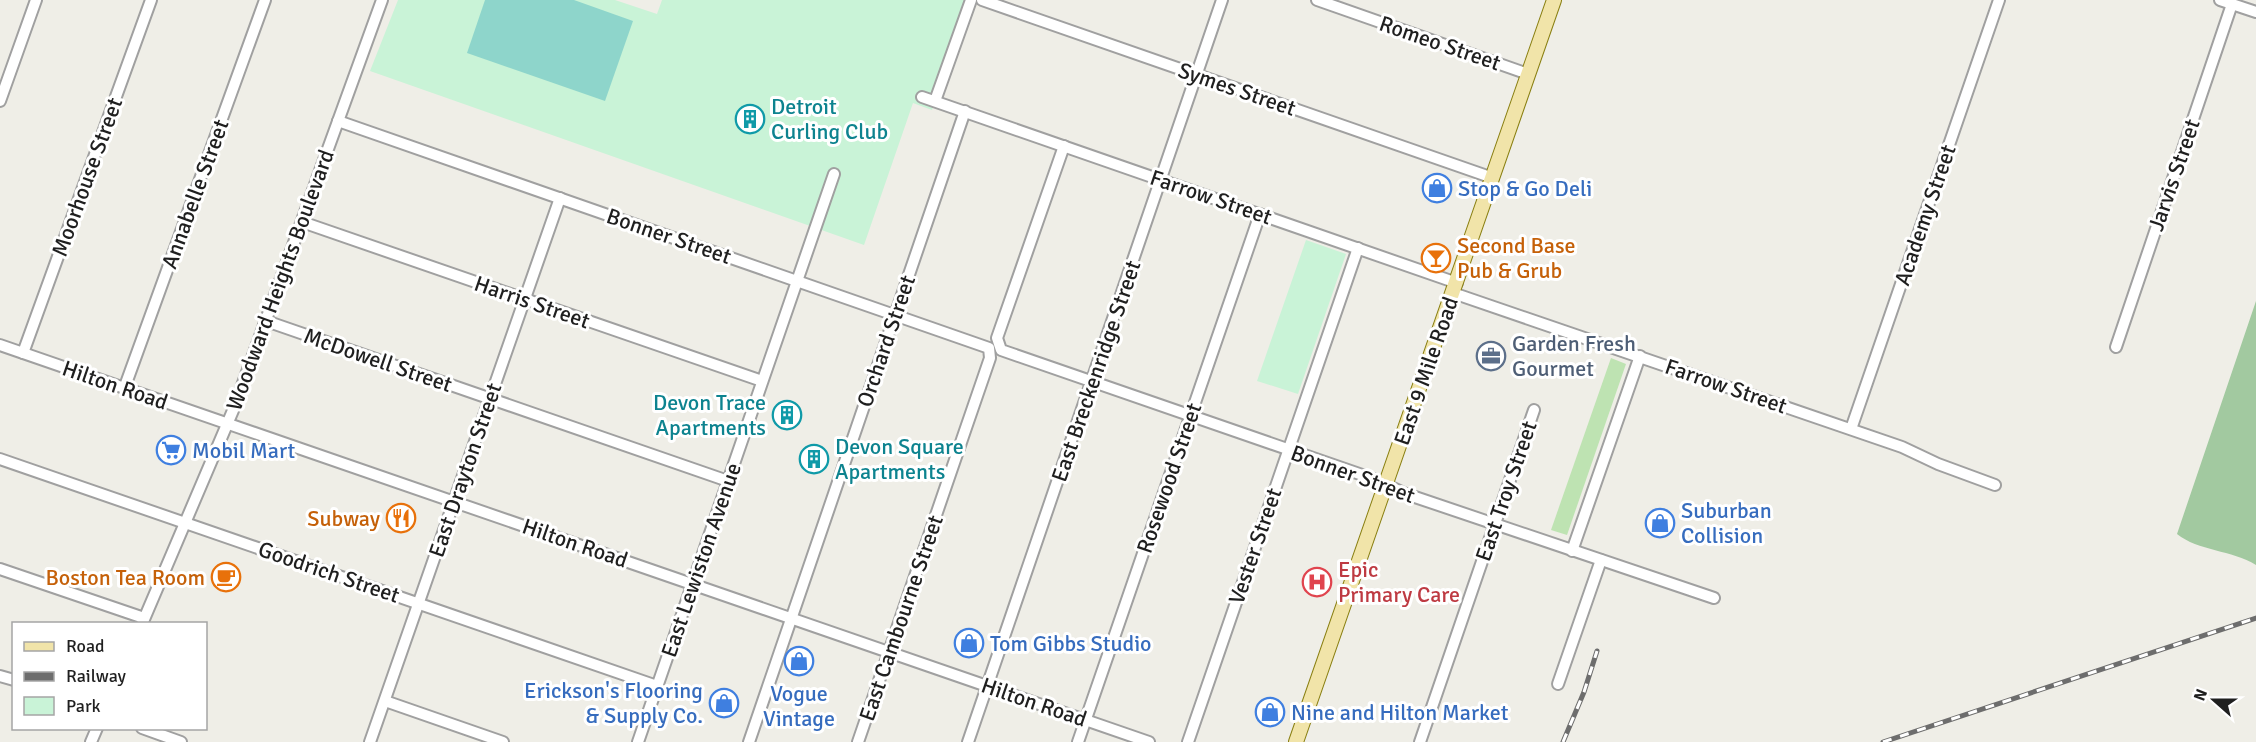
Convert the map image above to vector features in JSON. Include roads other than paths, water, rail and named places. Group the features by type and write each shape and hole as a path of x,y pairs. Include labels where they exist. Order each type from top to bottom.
{"main road":[{"name":"East 9 Mile Road","path":"1296,742 1387,486 1554,0"}],"street":[{"path":"0,101 36,0"},
{"name":"Moorhouse Street","path":"23,353 151,0"},
{"name":"Annabelle Street","path":"124,388 266,0"},
{"name":"Woodward Heights Boulevard","path":"143,621 228,424 382,0"},
{"path":"936,101 971,0"},
{"name":"Symes Street","path":"982,0 1493,178"},
{"name":"East Breckenridge Street","path":"968,742 1222,0"},
{"name":"Romeo Street","path":"1317,0 1528,74"},
{"name":"Academy Street","path":"1851,429 1998,0"},
{"path":"2220,0 2256,12"},
{"name":"Jarvis Street","path":"2116,347 2232,4"},
{"name":"Farrow Street","path":"922,97 1358,248 1455,288 1640,356 1902,447 1938,464 1995,485"},
{"name":"Orchard Street","path":"749,742 965,111"},
{"name":"Bonner Street","path":"338,121 986,346 990,358"},
{"name":"Bonner Street","path":"1064,146 997,342 1005,351 1572,551 1714,598"},
{"name":"East Lewiston Avenue","path":"638,742 834,174"},
{"name":"East Drayton Street","path":"370,742 560,198"},
{"name":"Rosewood Street","path":"1078,742 1260,214"},
{"name":"Harris Street","path":"302,222 762,381"},
{"name":"Vester Street","path":"1188,742 1358,248"},
{"name":"McDowell Street","path":"266,321 728,481"},
{"name":"Hilton Road","path":"0,345 1149,742"},
{"path":"1572,551 1640,356"},
{"name":"East Cambourne Street","path":"858,742 990,358"},
{"name":"East Troy Street","path":"1420,742 1534,410"},
{"name":"Goodrich Street","path":"0,459 657,686"},
{"path":"1558,684 1601,560"},
{"path":"0,569 143,621"},
{"path":"385,701 503,742"},
{"path":"145,730 181,742"}],"railway":[{"path":"1883,742 2256,618"},
{"path":"1563,742 1584,692 1597,651"}],"place":[{"name":"Detroit Curling Club","path":"750,119"},
{"name":"Stop & Go Deli","path":"1437,188"},
{"name":"Second Base Pub & Grub","path":"1436,258"},
{"name":"Garden Fresh Gourmet","path":"1491,356"},
{"name":"Devon Trace Apartments","path":"787,415"},
{"name":"Mobil Mart","path":"171,450"},
{"name":"Devon Square Apartments","path":"814,459"},
{"name":"Subway","path":"401,518"},
{"name":"Suburban Collision","path":"1660,523"},
{"name":"Boston Tea Room","path":"226,577"},
{"name":"Epic Primary Care","path":"1317,582"},
{"name":"Tom Gibbs Studio","path":"969,643"},
{"name":"Vogue Vintage","path":"799,661"},
{"name":"Erickson's Flooring & Supply Co.","path":"724,703"},
{"name":"Nine and Hilton Market","path":"1270,712"}]}
